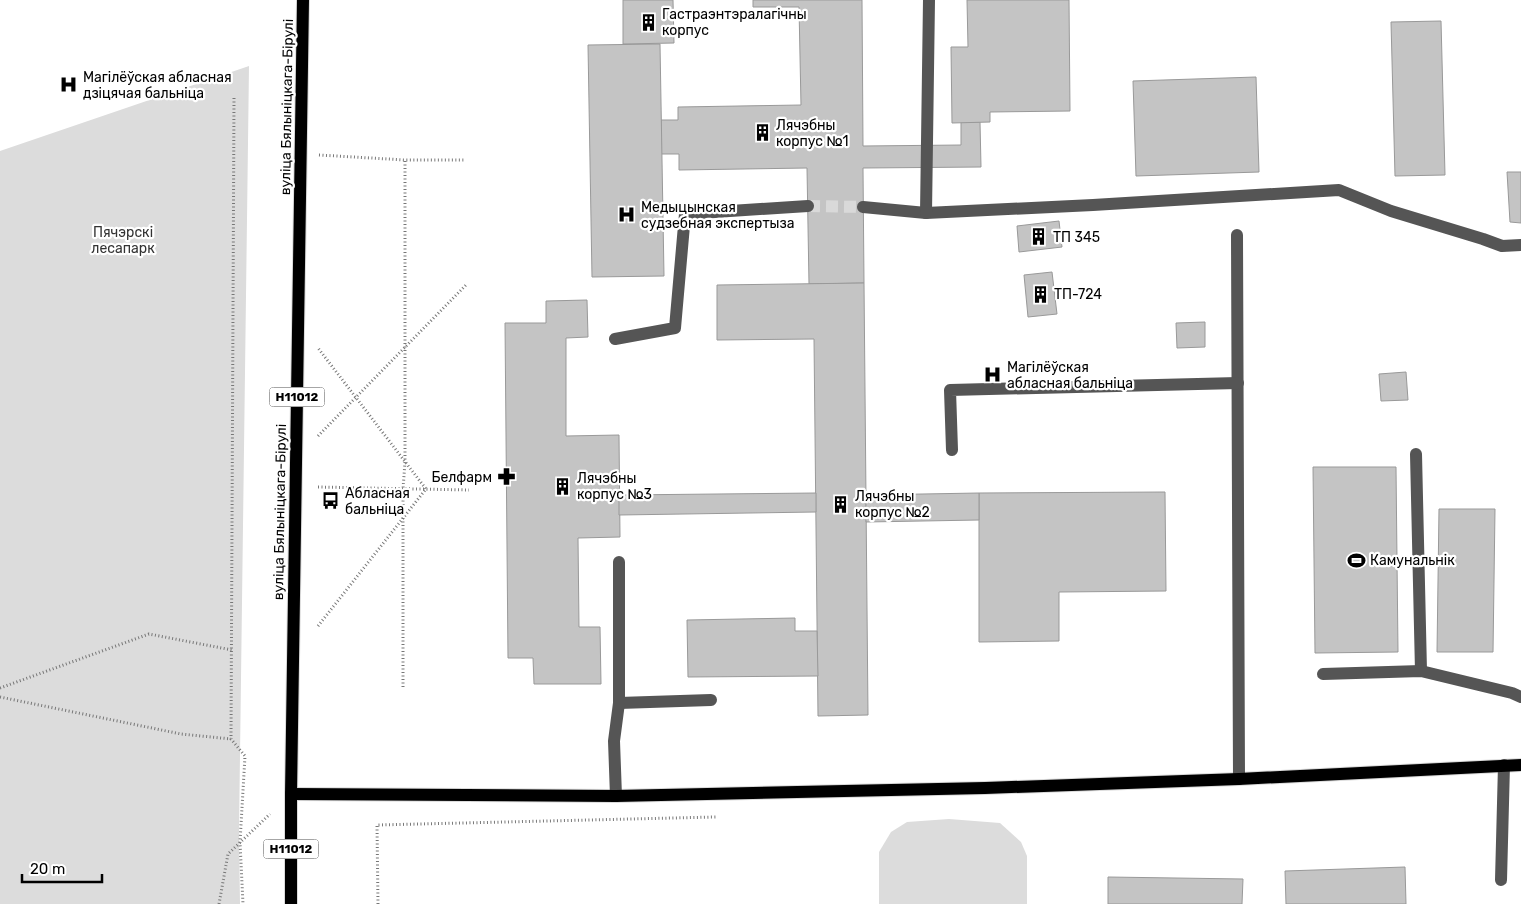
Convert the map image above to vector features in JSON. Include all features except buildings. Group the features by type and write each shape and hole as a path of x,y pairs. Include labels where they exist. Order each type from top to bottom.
{"main road":[{"name":"вуліца Бялыніцкага-Бірулі","path":"291,904 290,794 303,0"},
{"path":"290,794 616,796 985,788 1239,779 1521,765"}],"lane":[{"path":"926,213 929,0"},
{"path":"863,207 926,213 1093,206 1339,190 1391,211 1502,246 1521,245"},
{"path":"614,339 675,328 685,214 808,206"},
{"path":"1237,235 1239,779"},
{"path":"952,450 950,390 1238,383"},
{"path":"1416,454 1421,672"},
{"path":"616,796 614,740 619,704 619,562"},
{"path":"1324,674 1421,672 1512,693 1521,697"},
{"path":"619,704 711,700"},
{"path":"1501,880 1504,765"}],"path":[{"path":"234,98 231,739 245,756 240,842 242,904"},
{"path":"319,155 405,160 465,160"},
{"path":"403,687 405,160"},
{"path":"318,436 467,284"},
{"path":"318,348 426,489"},
{"path":"318,487 469,490"},
{"path":"318,626 426,489"},
{"path":"0,688 150,634 232,650"},
{"path":"0,697 181,734 231,739"},
{"path":"219,904 228,854 290,794"},
{"path":"378,904 377,826 716,817"}],"green space":[{"name":"Пячэрскі лесапарк","path":"249,66 239,832 240,904 0,904 0,151"},
{"path":"949,819 1000,823 1021,842 1027,856 1027,904 879,904 879,852 891,832 907,822"}],"tunnel":[{"path":"808,206 863,207"}],"place":[{"name":"Гастраэнтэралагічны корпус","path":"648,22"},
{"name":"Магілёўская абласная дзіцячая бальніца","path":"69,85"},
{"name":"Лячэбны корпус №1","path":"762,133"},
{"name":"Медыцынская судзебная экспертыза","path":"627,215"},
{"name":"ТП 345","path":"1039,237"},
{"name":"ТП-724","path":"1040,294"},
{"name":"Магілёўская абласная бальніца","path":"993,375"},
{"name":"Белфарм","path":"506,477"},
{"name":"Лячэбны корпус №3","path":"563,486"},
{"name":"Абласная бальніца","path":"331,501"},
{"name":"Лячэбны корпус №2","path":"841,504"},
{"name":"Камунальнік","path":"1356,560"}]}
